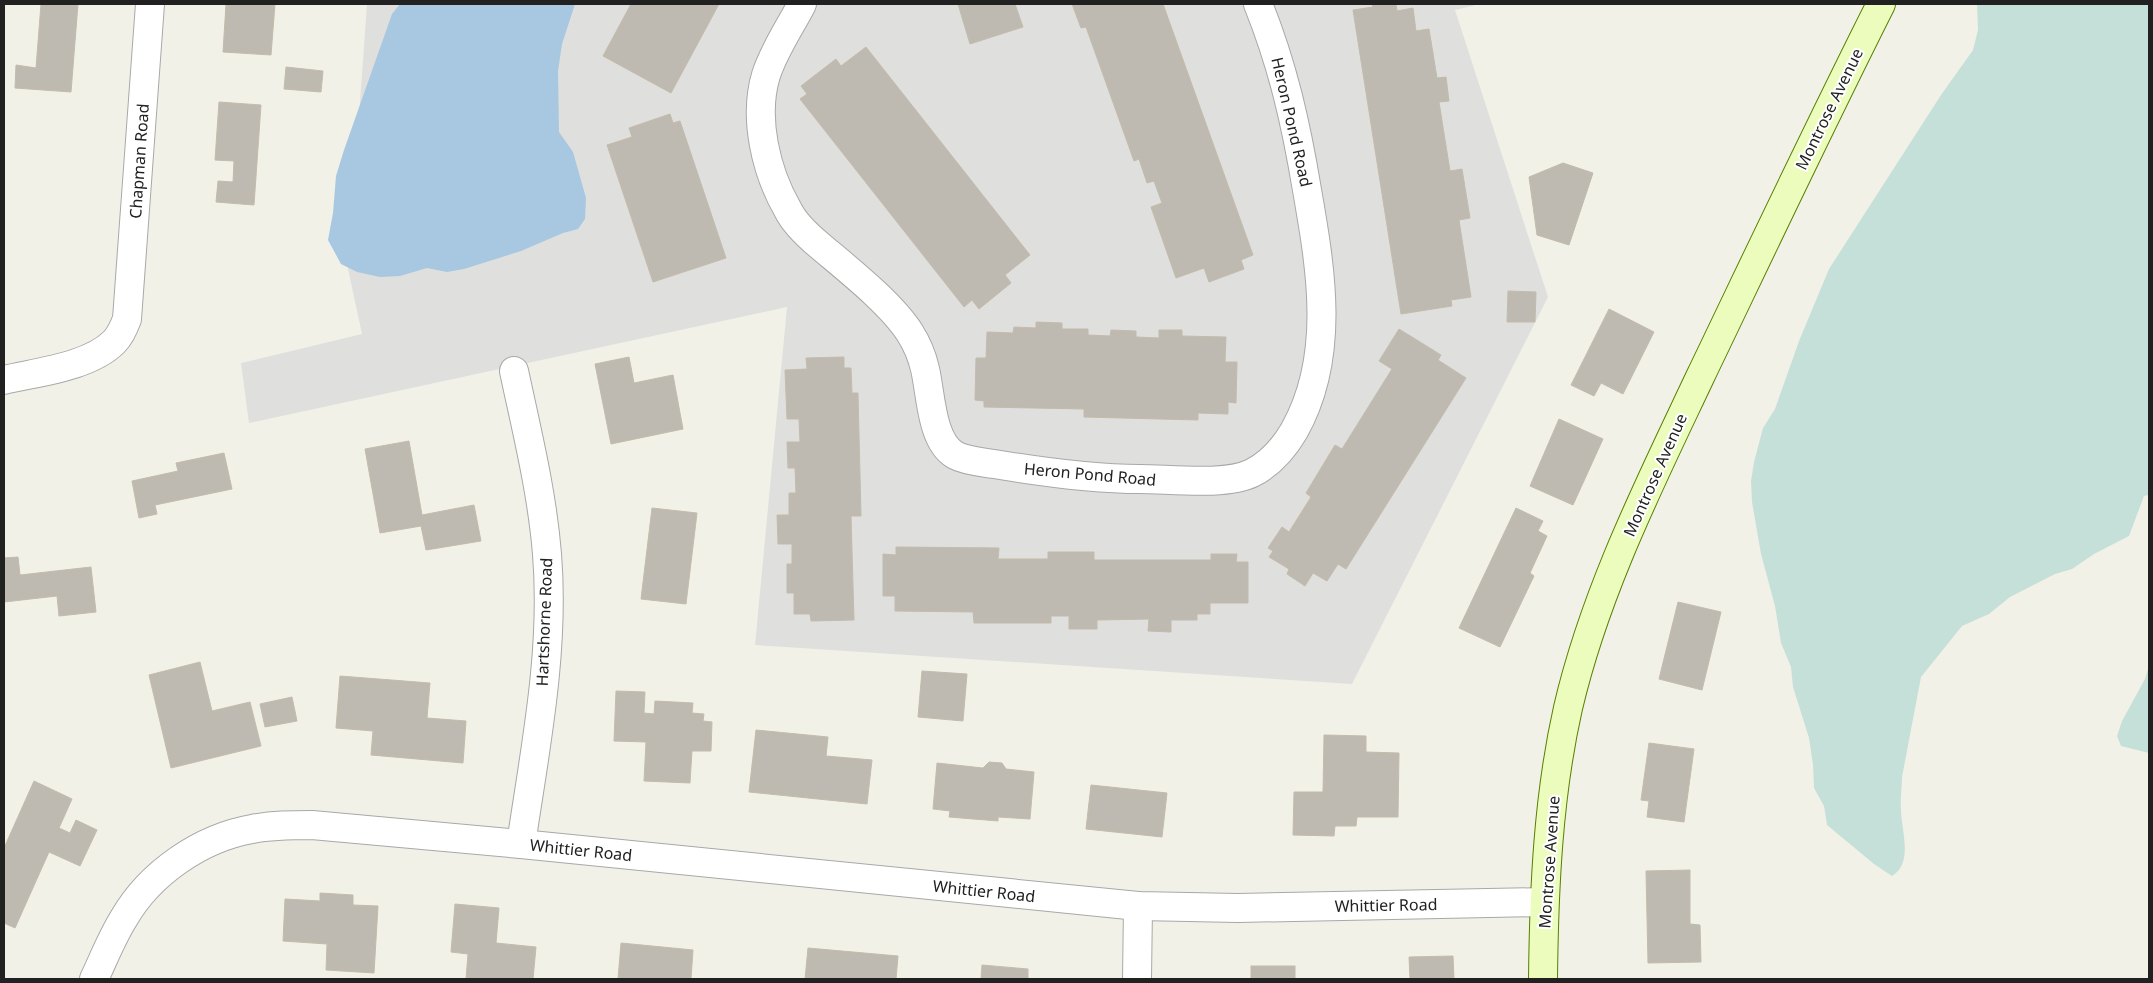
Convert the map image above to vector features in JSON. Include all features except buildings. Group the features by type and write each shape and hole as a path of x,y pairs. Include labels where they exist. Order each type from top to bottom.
{"main road":[{"name":"Montrose Avenue","path":"1543,979 1544,902 1558,763 1568,708 1599,609 1620,553 1675,430 1814,137 1881,4"}],"street":[{"name":"Chapman Road","path":"4,380 79,362 92,357 114,342 127,319 150,4"},
{"name":"Heron Pond Road","path":"802,4 774,55 763,92 762,130 765,151 771,170 788,212 801,228 883,303 908,330 919,350 940,438 948,450 955,455 969,459 1050,473 1120,479 1201,481 1234,478 1251,474 1274,457 1288,442 1309,400 1316,376 1319,355 1322,304 1320,266 1306,184 1285,77 1258,4"},
{"name":"Hartshorne Road","path":"514,371 542,509 547,555 548,602 547,648 542,694 521,844"},
{"name":"Whittier Road","path":"94,979 125,916 144,891 166,870 192,852 220,838 250,829 281,825 312,825 521,844 1138,906 1238,908 1544,902"},
{"path":"1138,906 1138,979"}],"shaded area":[{"path":"367,4 1480,4 1455,10 1548,297 1352,684 755,645 787,307 249,423 241,363 362,334 348,269"},
{"path":"400,4 575,4 562,44 558,71 559,132 573,152 586,198 585,219 578,229 563,233 521,251 464,269 447,272 427,268 400,276 380,277 357,272 341,264 328,240 333,213 336,176 392,14"},
{"path":"1977,4 2149,4 2149,495 2144,496 2129,536 2094,554 2072,569 2055,574 2010,597 1989,614 1962,626 1921,677 1902,777 1901,805 1905,855 1899,870 1892,876 1874,864 1827,825 1824,806 1814,788 1809,738 1793,687 1791,667 1781,643 1775,606 1761,554 1752,502 1751,481 1763,428 1775,409 1799,341 1829,269 1941,95 1973,50 1978,30"},
{"path":"2149,666 2149,753 2121,746 2117,736 2122,721 2145,679"}]}
